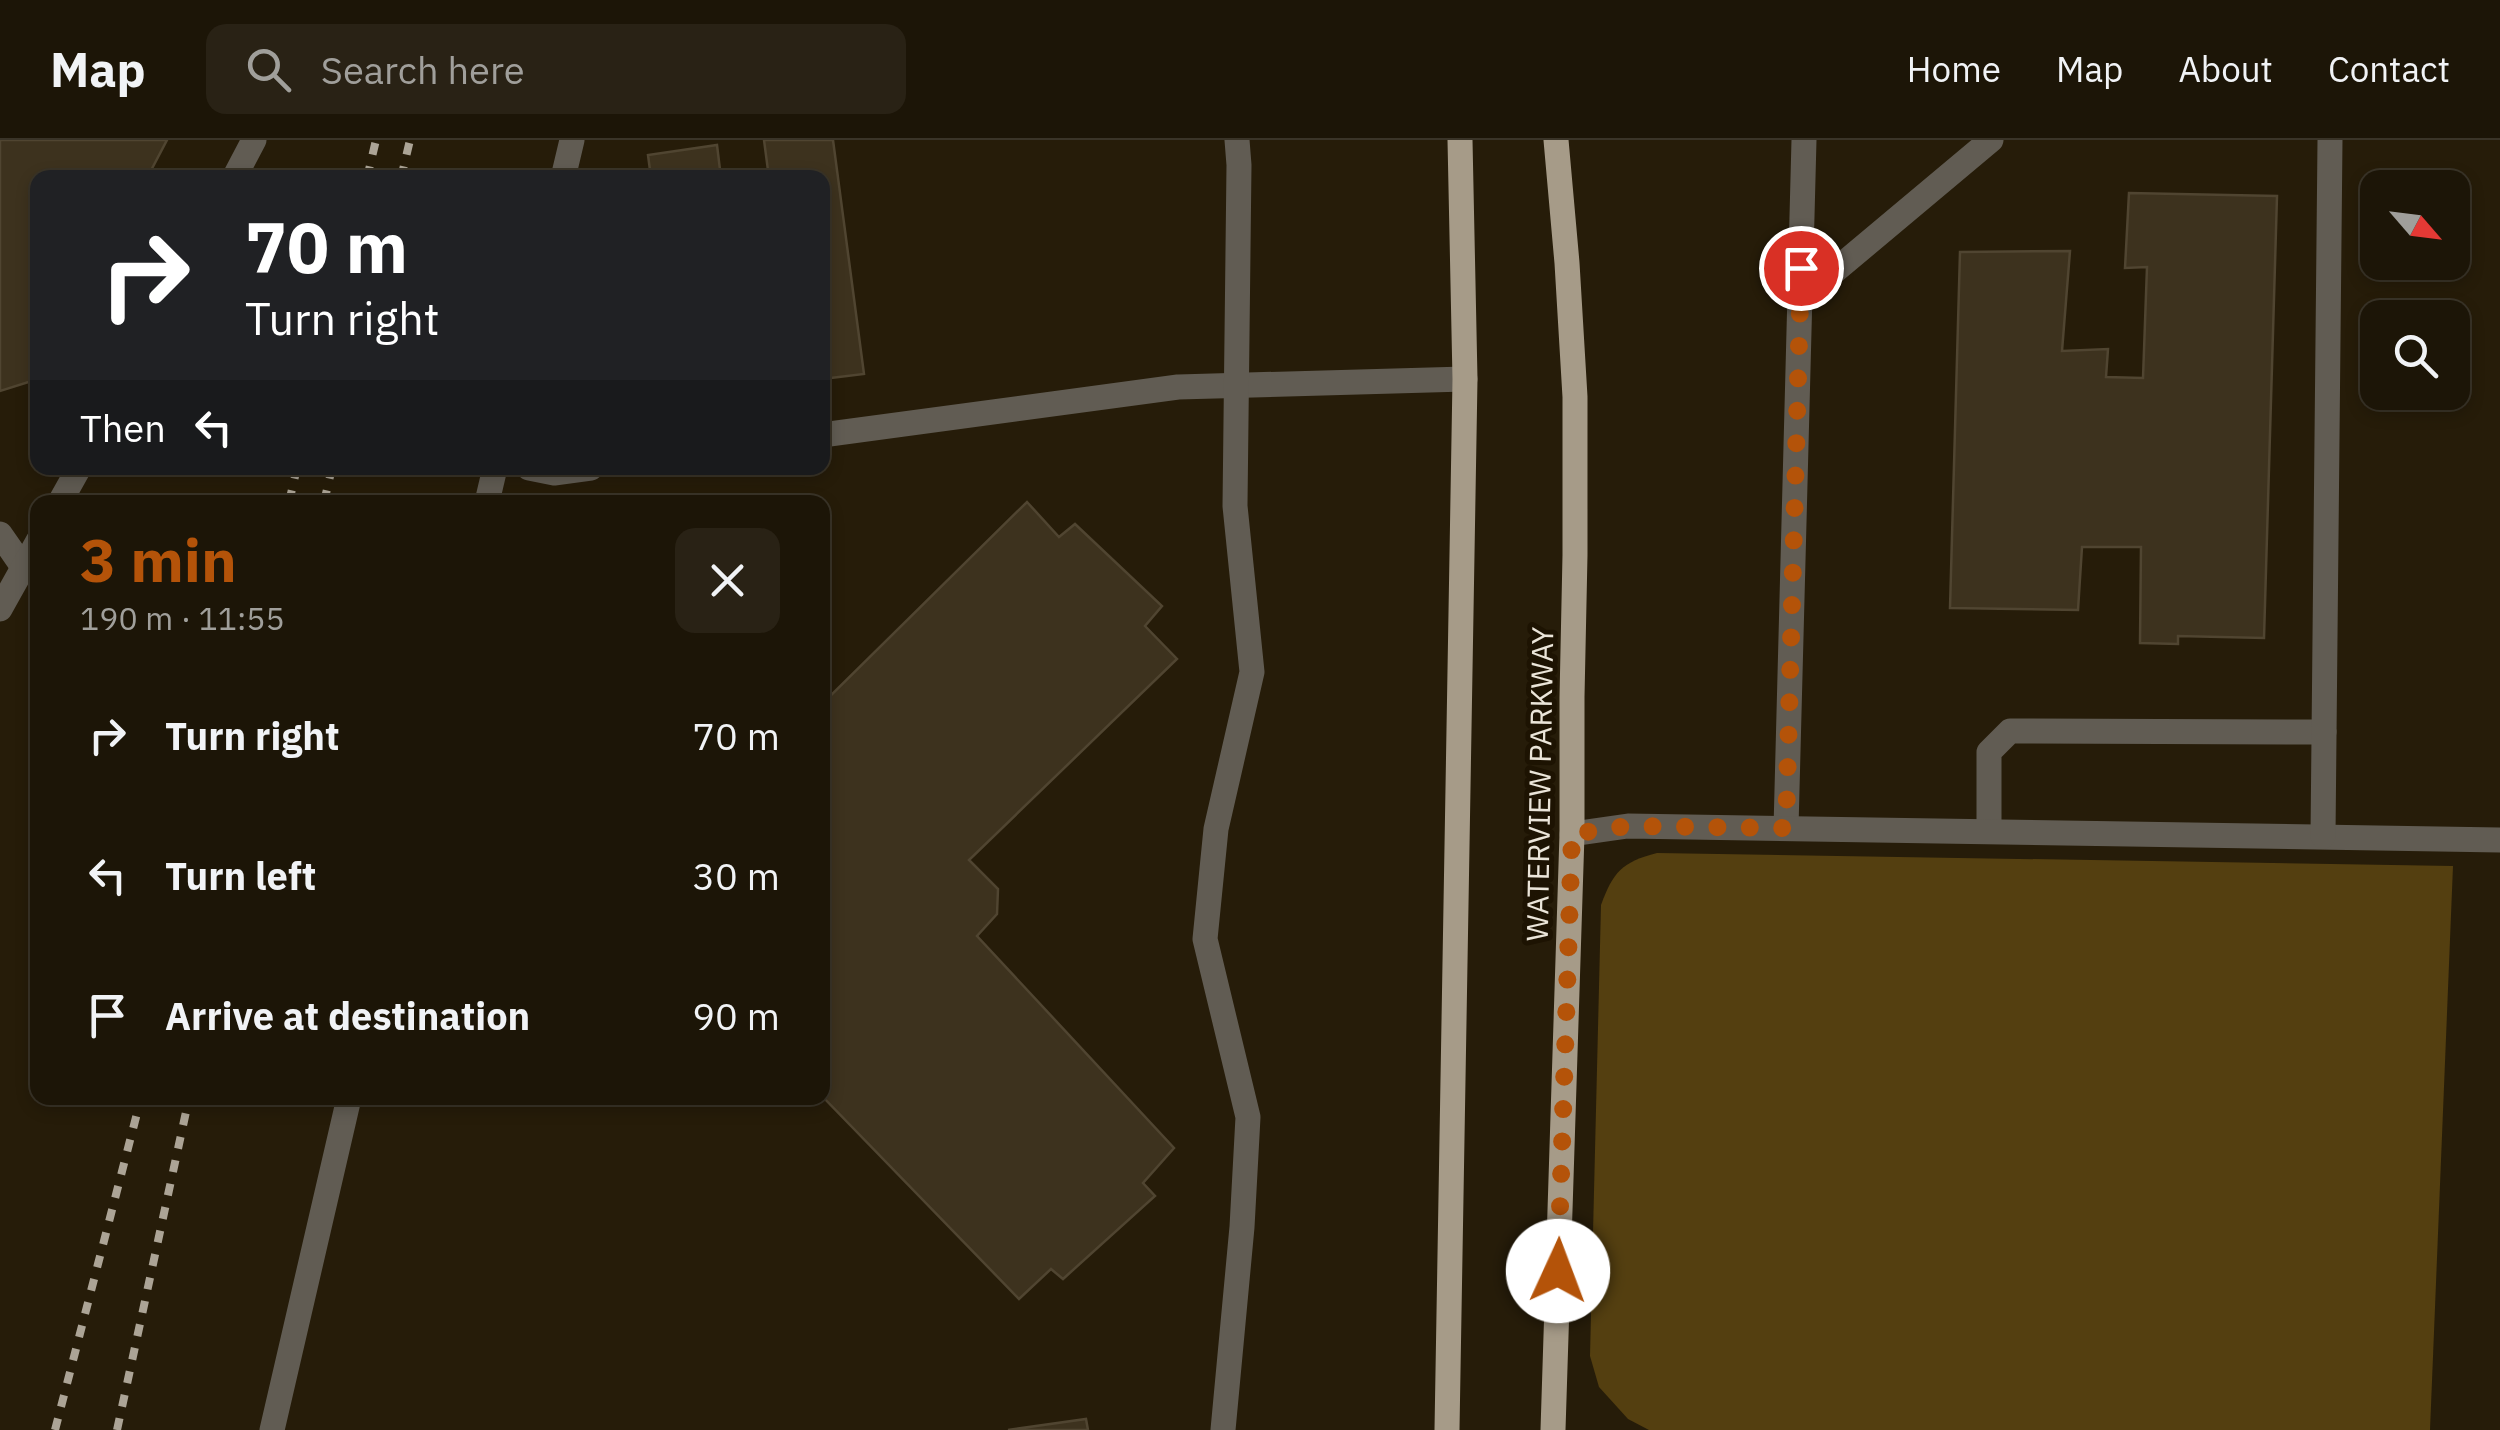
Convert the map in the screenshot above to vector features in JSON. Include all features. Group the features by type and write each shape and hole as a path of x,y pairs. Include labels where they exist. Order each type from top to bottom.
{"main road":[{"path":"1447,1430 1465,380 1460,140"},
{"name":"WATERVIEW PARKWAY","path":"1553,1430 1572,834 1575,397 1556,140"}],"lane":[{"path":"238,170 254,140"},
{"path":"565,170 572,140"},
{"path":"1223,1430 1248,1117 1205,939 1216,829 1252,672 1236,506 1237,140"},
{"path":"1786,828 1804,140"},
{"path":"1800,300 1991,140"},
{"path":"2323,836 2330,140"},
{"path":"830,435 1178,386 1465,380"},
{"path":"0,534 23,566"},
{"path":"0,609 30,554"},
{"path":"1989,831 1990,752 2010,731 2324,732"},
{"path":"1572,834 1628,826 2500,840"},
{"path":"272,1430 348,1105"}],"shaded area":[{"path":"1657,853 2453,866 2430,1430 1649,1430 1628,1419 1599,1387 1590,1356 1601,905 1620,870"}],"building":[{"path":"0,140 167,140 151,170 30,170 30,382 0,391"},
{"path":"764,140 833,140 864,374 830,378 830,170 768,170"},
{"path":"717,145 720,170 650,170 648,155"},
{"path":"2129,193 2277,196 2264,638 2178,636 2178,644 2140,643 2141,547 2082,547 2078,610 1950,608 1960,252 2070,251 2062,351 2108,349 2106,377 2143,378 2147,267 2125,268"},
{"path":"1027,502 1059,537 1075,524 1162,606 1145,626 1177,659 969,860 998,889 997,914 977,936 1174,1148 1143,1183 1155,1196 1063,1279 1051,1269 1019,1299 830,1104 830,696"},
{"path":"1086,1419 1088,1430 1008,1430"}],"railway":[{"path":"369,170 376,140"},
{"path":"403,170 410,140"},
{"path":"291,495 295,475"},
{"path":"326,495 330,475"},
{"path":"55,1430 139,1105"},
{"path":"117,1430 187,1105"}],"route":[{"path":"1558,1271 1572,834 1628,826 1786,828 1801,268"}]}
